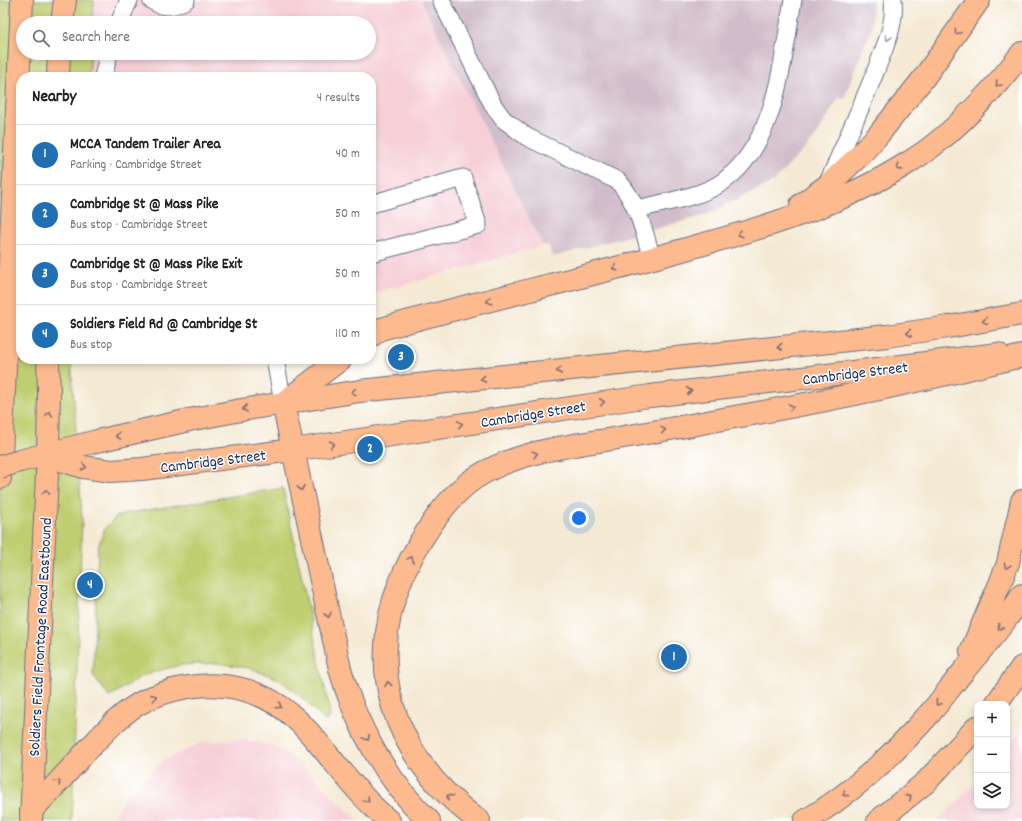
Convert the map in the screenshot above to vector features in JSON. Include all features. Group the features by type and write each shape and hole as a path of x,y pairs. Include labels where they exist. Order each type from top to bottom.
{"main road":[{"path":"21,16 22,0"},
{"path":"63,16 65,0"},
{"path":"777,222 826,186 858,156 891,119 946,48 979,0"},
{"path":"376,332 386,327 652,259 719,240 777,222 845,196 868,186 929,149 966,117 1002,80 1022,53"},
{"path":"19,60 19,72"},
{"path":"58,72 59,60"},
{"path":"0,478 16,130"},
{"name":"Cambridge Street","path":"10,464 97,440 189,420 283,403 360,392 887,336 1022,314"},
{"name":"Cambridge Street","path":"48,454 77,465 111,471 142,469 293,450 650,396 938,370 1022,350"},
{"path":"479,821 445,793 424,768 405,738 394,709 386,672 388,625 401,578 421,541 450,501 461,489 488,470 541,453 582,444 820,402 938,370 1022,356"},
{"name":"Soldiers Field Frontage Road Eastbound","path":"31,816 48,454 48,364"},
{"path":"334,364 283,403 340,669 350,702 363,731 384,767 409,799 429,821"},
{"path":"962,673 1004,575 1015,537 1022,501"},
{"path":"805,821 845,795 882,763 927,716 1007,619 1022,595"},
{"path":"998,701 1022,667"},
{"path":"31,816 105,732 144,701 185,688 218,686 245,690 261,695 297,719 309,731 354,786 389,821"},
{"path":"878,821 926,782 974,730"}],"lane":[{"path":"122,16 129,0"},
{"path":"150,0 157,5 174,6 186,0"},
{"path":"441,0 493,105 503,119 527,137 618,181 626,190 637,210 652,259"},
{"path":"637,210 689,196 720,183 741,165 751,152 765,127 772,105 781,67 793,0"},
{"path":"826,186 869,90 887,42 894,16 893,0"},
{"path":"104,72 107,60"},
{"path":"376,203 464,178 478,225 376,252"},
{"path":"276,364 283,403"}],"shaded area":[{"path":"94,0 421,0 543,246 376,293 376,72 89,72 90,60 376,60 376,16 93,16"},
{"path":"421,0 873,0 872,26 844,99 839,97 814,139 774,181 706,215 552,257 549,245 543,246"},
{"path":"1022,729 1022,821 938,821 974,785 974,809 1010,809 1010,743"},
{"path":"242,739 274,746 298,762 340,804 360,821 112,821 124,799 165,759 204,742"}],"green space":[{"path":"0,0 94,0 93,16 16,16 16,60 90,60 89,72 16,72 16,364 71,364 82,518 72,821 0,821"},
{"path":"283,488 329,708 330,716 326,722 302,698 279,679 249,668 218,663 180,665 143,675 109,697 93,675 98,547 105,528 116,517 128,513"}],"place":[{"name":"Cambridge St @ Mass Pike Exit","path":"401,357"},
{"name":"Cambridge St @ Mass Pike","path":"370,449"},
{"name":"Soldiers Field Rd @ Cambridge St","path":"90,585"},
{"name":"MCCA Tandem Trailer Area","path":"674,657"}]}
